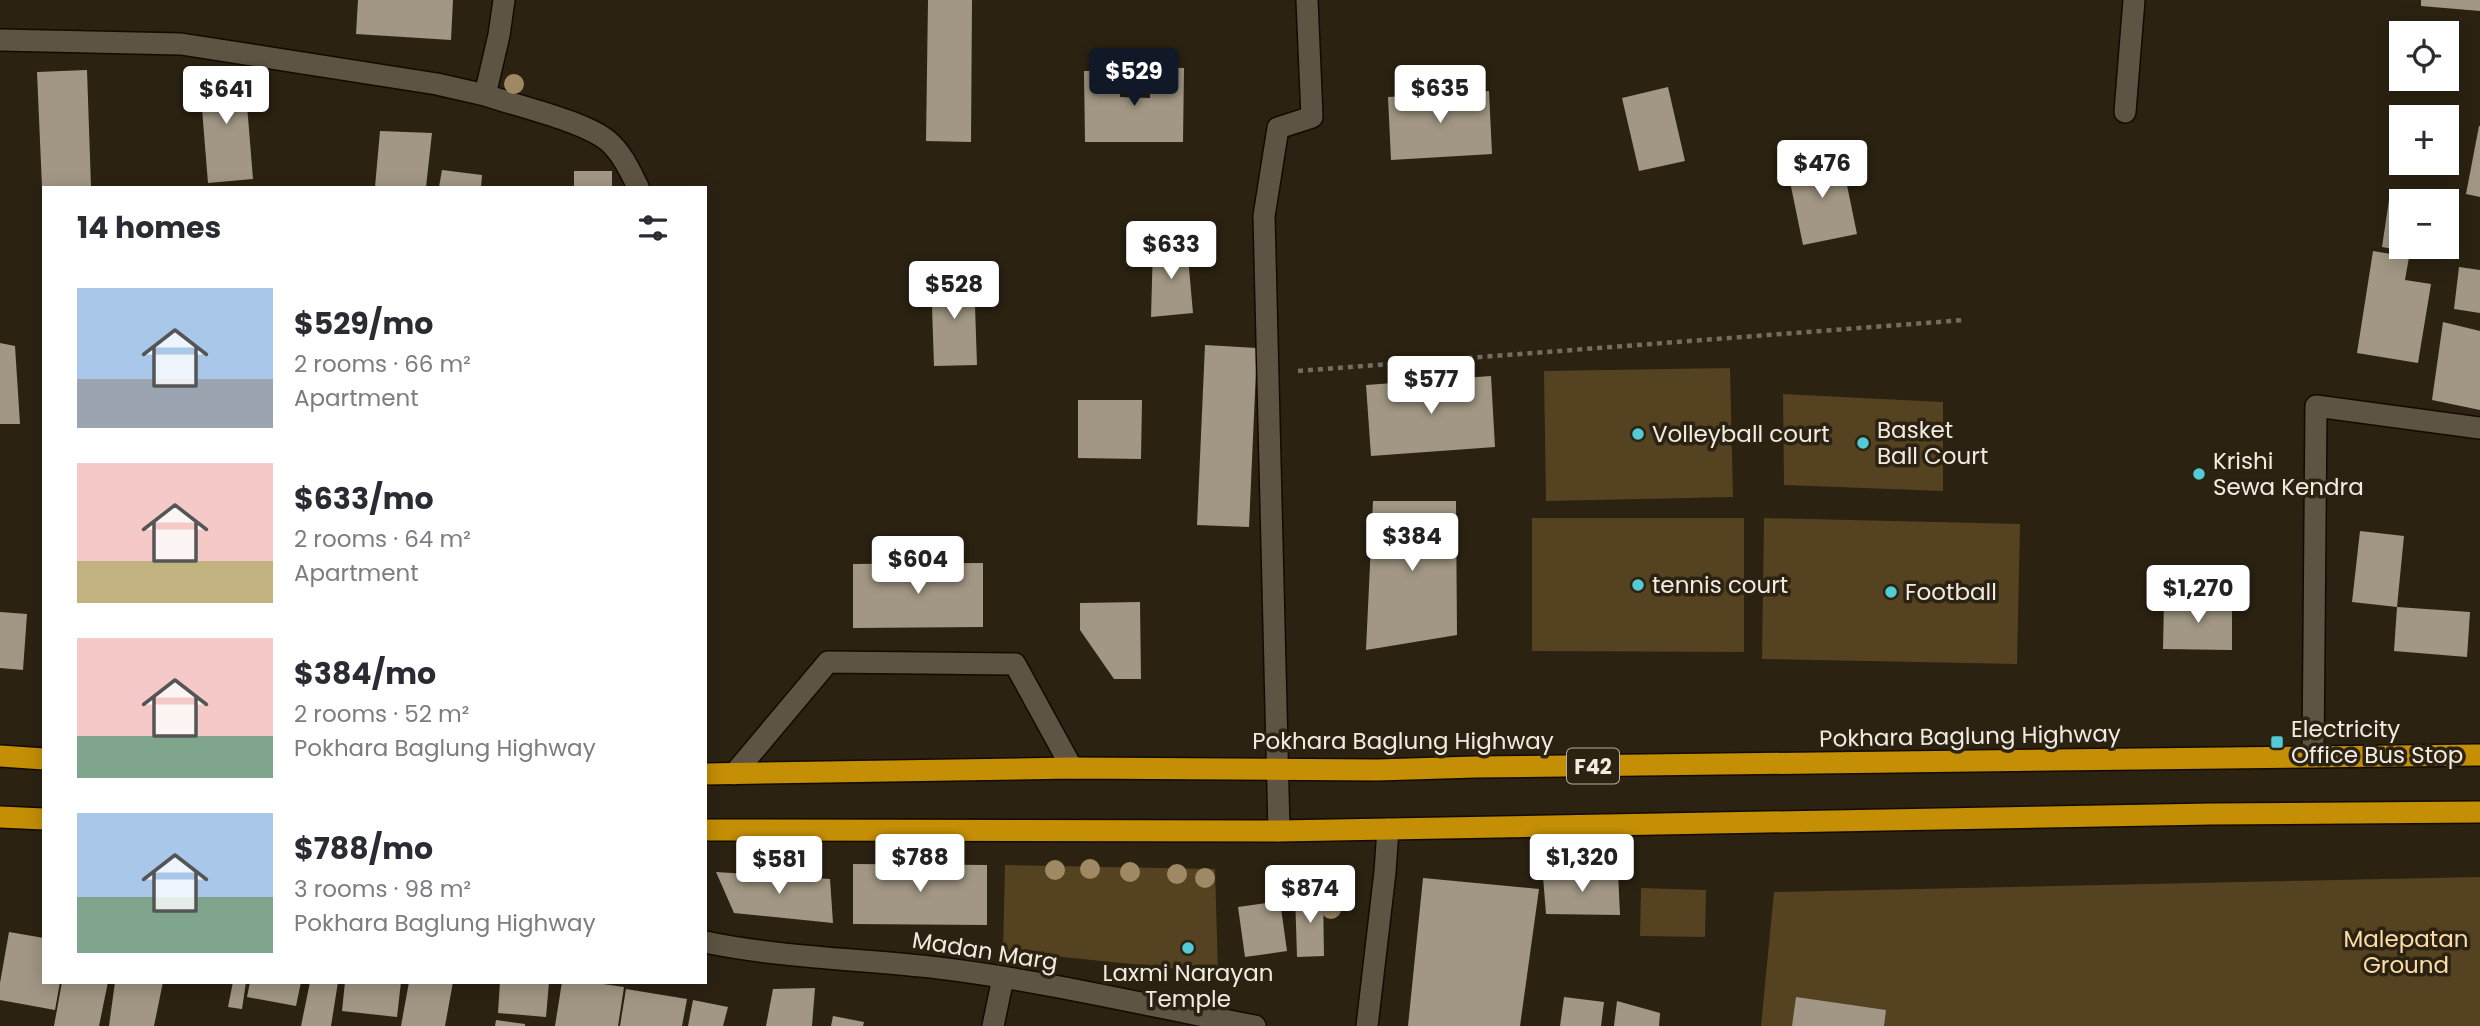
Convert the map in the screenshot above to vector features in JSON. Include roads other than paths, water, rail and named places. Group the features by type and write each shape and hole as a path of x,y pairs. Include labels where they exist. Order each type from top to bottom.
{"highway":[{"name":"Pokhara Baglung Highway","path":"707,774 1072,768 1377,770 2480,755"},
{"path":"0,756 42,758"},
{"path":"707,830 1279,831 2480,812"},
{"path":"0,817 42,819"}],"street":[{"path":"485,95 499,36 504,0"},
{"path":"1279,831 1264,216 1278,128 1312,117 1307,0"},
{"path":"2125,112 2134,0"},
{"path":"0,40 181,44 437,84 485,95 593,130 618,152 637,186"},
{"path":"2313,758 2316,406 2480,428"},
{"path":"734,774 828,662 1015,664 1072,768"},
{"path":"1367,1026 1388,829"},
{"name":"Madan Marg","path":"707,942 738,949 940,968 1255,1026"},
{"path":"993,1026 1003,978"}],"place":[{"name":"Volleyball court","path":"1638,434"},
{"name":"Basket Ball Court","path":"1863,443"},
{"name":"Krishi Sewa Kendra","path":"2199,474"},
{"name":"tennis court","path":"1638,585"},
{"name":"Football","path":"1891,592"},
{"name":"Electricity Office Bus Stop","path":"2277,742"},
{"name":"Laxmi Narayan Temple","path":"1188,948"}],"park label":[{"name":"Malepatan Ground","path":"2406,952"}]}
